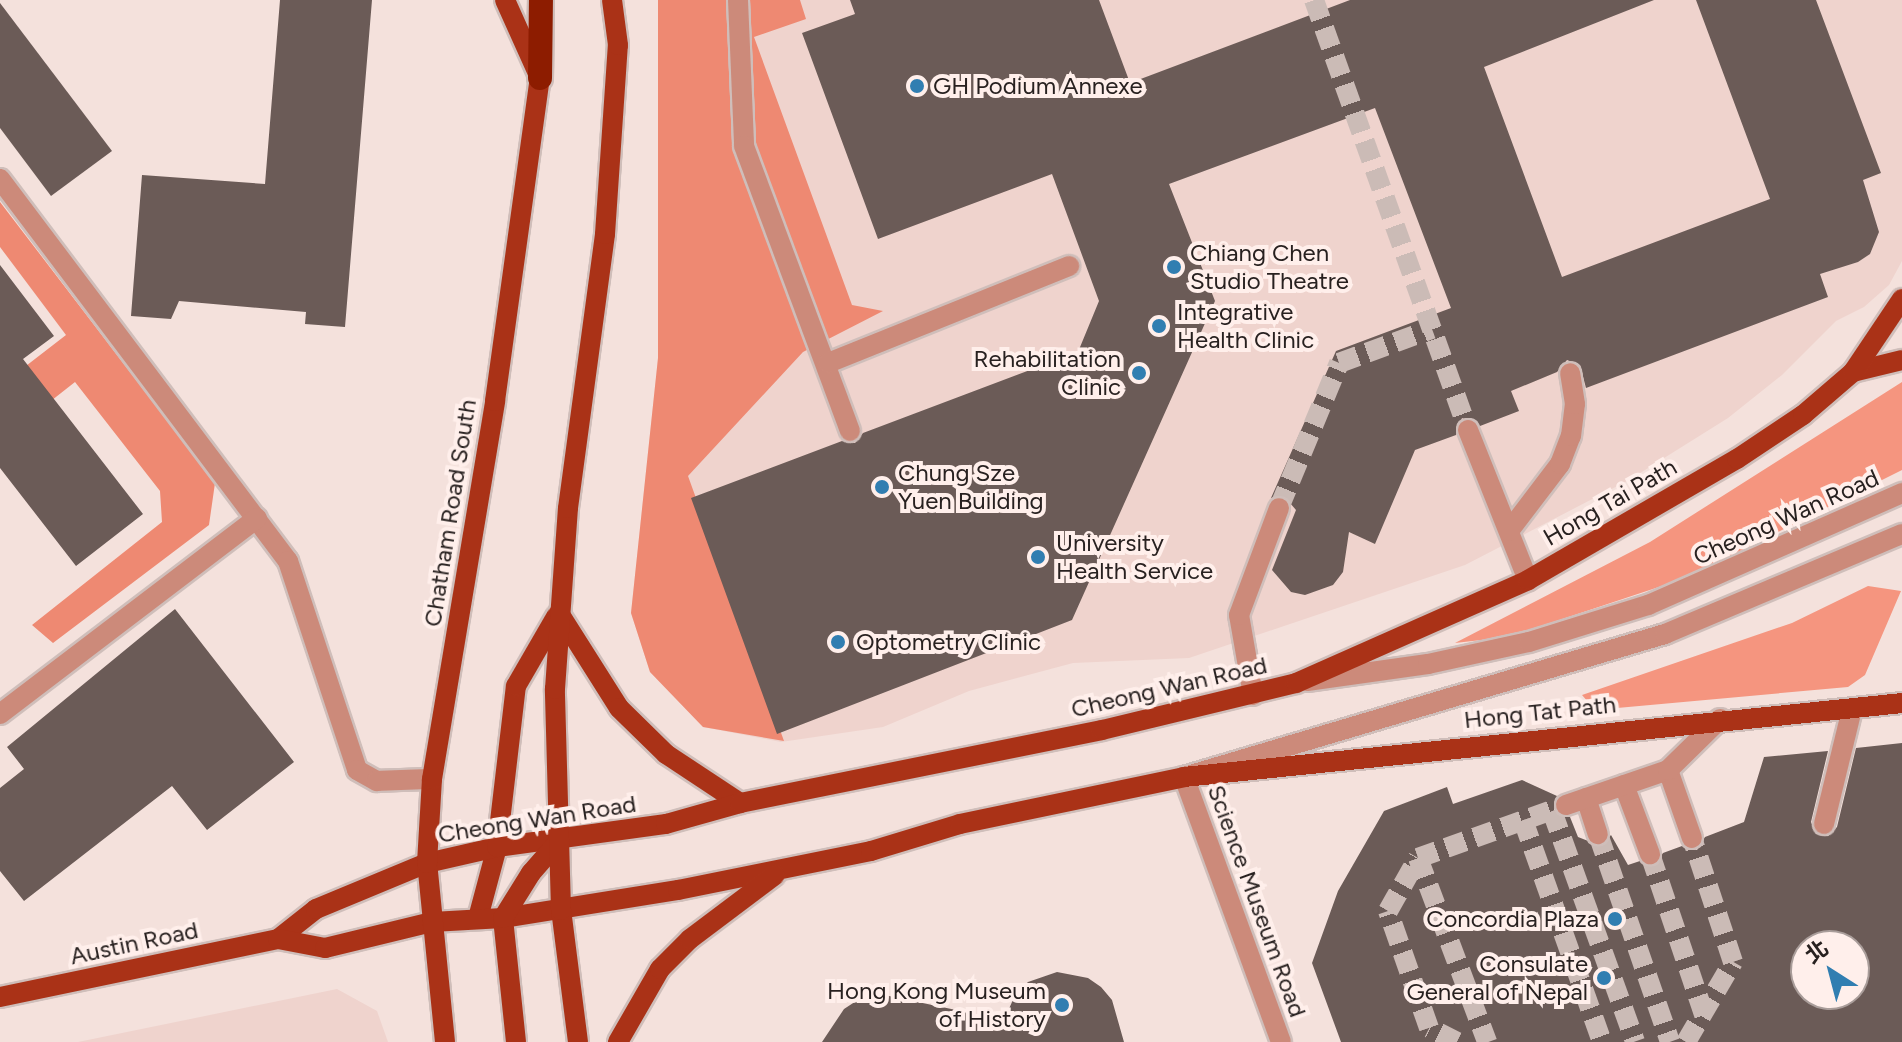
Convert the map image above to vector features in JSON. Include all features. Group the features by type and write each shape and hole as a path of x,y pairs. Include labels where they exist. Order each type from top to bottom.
{"highway":[{"path":"540,78 541,0"}],"main road":[{"path":"505,0 540,78"},
{"path":"578,1042 561,910 558,842 559,613 605,234 618,45 612,0"},
{"name":"Chatham Road South","path":"445,1042 427,863 432,779 495,401 540,78"},
{"name":"Hong Tai Path","path":"1296,683 1528,580 1737,459 1803,415 1853,372 1902,299"},
{"path":"1853,372 1902,360"},
{"path":"559,613 619,708 666,754 740,803"},
{"path":"478,918 497,847 516,686 559,613"},
{"name":"Cheong Wan Road","path":"427,863 497,847 558,842 666,824 740,803 1253,695 1296,683"},
{"name":"Hong Tat Path","path":"1184,777 1720,719 1902,703"},
{"path":"432,922 503,918 561,910 781,871 871,851 960,824 1184,777"},
{"path":"516,1042 503,918 531,873 558,842"},
{"name":"Austin Road","path":"278,939 316,909 427,863"},
{"path":"618,1042 660,969 690,939 781,871"},
{"name":"Austin Road","path":"0,997 278,939 325,948 432,922"}],"street":[{"path":"738,0 744,146 828,363 850,431"},
{"path":"0,179 288,561 357,770 377,781 432,779"},
{"path":"828,363 1069,266"},
{"path":"1509,531 1560,464 1571,436 1575,404 1570,373"},
{"path":"1468,430 1528,580"},
{"name":"Cheong Wan Road","path":"1296,683 1428,664 1529,642 1648,605 1902,493"},
{"path":"1253,695 1239,615 1279,508"},
{"path":"0,714 257,518"},
{"path":"1184,777 1665,634 1902,534"},
{"path":"1824,824 1852,709"},
{"path":"1566,805 1668,770 1720,719"},
{"path":"1668,770 1692,838"},
{"name":"Science Museum Road","path":"1184,777 1281,1042"},
{"path":"1624,785 1650,854"},
{"path":"1586,798 1598,834"}],"shaded area":[{"path":"658,0 1902,0 1902,261 1889,285 1864,307 1836,321 1782,375 1728,418 1629,480 1465,565 1189,658 1073,663 969,691 883,727 781,742 703,727 650,672 631,613 658,358"},
{"path":"658,0 800,0 806,19 754,37 852,305 883,311 803,352 688,476 784,741 703,727 650,672 631,613 658,358"},
{"path":"0,202 215,483 209,525 53,643 32,625 162,522 160,491 75,382 0,441 0,386 66,335 0,247"},
{"path":"1902,382 1902,470 1686,578 1508,637 1455,643 1650,542"},
{"path":"1868,586 1901,591 1865,675 1848,687 1595,710 1582,695 1792,623"},
{"path":"337,989 377,1011 388,1042 78,1042"}],"building":[{"path":"280,0 372,0 345,327 305,324 306,312 179,301 171,319 131,316 142,175 265,184"},
{"path":"850,0 1099,0 1130,83 1350,0 1654,0 1484,67 1562,277 1770,199 1696,0 1816,0 1881,173 1863,180 1879,232 1870,254 1858,262 1820,274 1828,297 1586,388 1580,365 1567,360 1557,372 1511,391 1519,411 1480,426 1462,418 1456,435 1415,450 1375,544 1349,532 1343,572 1333,585 1305,595 1291,592 1272,570 1296,510 1284,496 1271,498 1336,351 1451,308 1375,108 1169,184 1215,301 1072,620 777,734 691,498 842,441 855,443 863,433 1078,352 1099,301 1052,174 878,239 802,33 855,14"},
{"path":"0,3 112,151 51,196 0,128"},
{"path":"0,265 54,336 23,359 143,514 76,566 0,468"},
{"path":"175,609 294,762 207,830 172,786 24,901 0,871 0,788 24,769 7,747"},
{"name":"Concordia Plaza","path":"1902,743 1902,1042 1341,1042 1312,963 1338,891 1384,811 1447,787 1453,804 1522,780 1557,796 1554,810 1570,817 1578,837 1601,846 1611,835 1628,865 1640,861 1654,866 1663,853 1682,846 1697,850 1705,837 1744,822 1764,757 1828,751 1811,822 1816,834 1828,836 1837,827 1856,748"},
{"name":"Hong Kong Museum of History","path":"1057,972 1088,978 1101,987 1112,1000 1124,1042 822,1042 844,1009 870,992 1004,1020 1016,993 1028,982"}],"tunnel":[{"path":"1314,0 1468,430"},
{"path":"1279,508 1339,363 1432,329"},
{"path":"1457,1042 1429,1028 1388,911 1418,858 1566,805"},
{"path":"1552,811 1635,1042"},
{"path":"1523,820 1602,1042"},
{"path":"1598,834 1670,1042"},
{"path":"1686,1042 1733,962 1692,838"},
{"path":"1650,854 1705,1017"},
{"path":"1418,858 1487,1042"}],"place":[{"name":"GH Podium Annexe","path":"917,86"},
{"name":"Chiang Chen Studio Theatre","path":"1174,267"},
{"name":"Integrative Health Clinic","path":"1159,326"},
{"name":"Rehabilitation Clinic","path":"1139,373"},
{"name":"Chung Sze Yuen Building","path":"882,487"},
{"name":"University Health Service","path":"1038,557"},
{"name":"Optometry Clinic","path":"838,642"},
{"name":"Concordia Plaza","path":"1615,919"},
{"name":"Consulate General of Nepal","path":"1604,978"},
{"name":"Hong Kong Museum of History","path":"1062,1005"}]}
